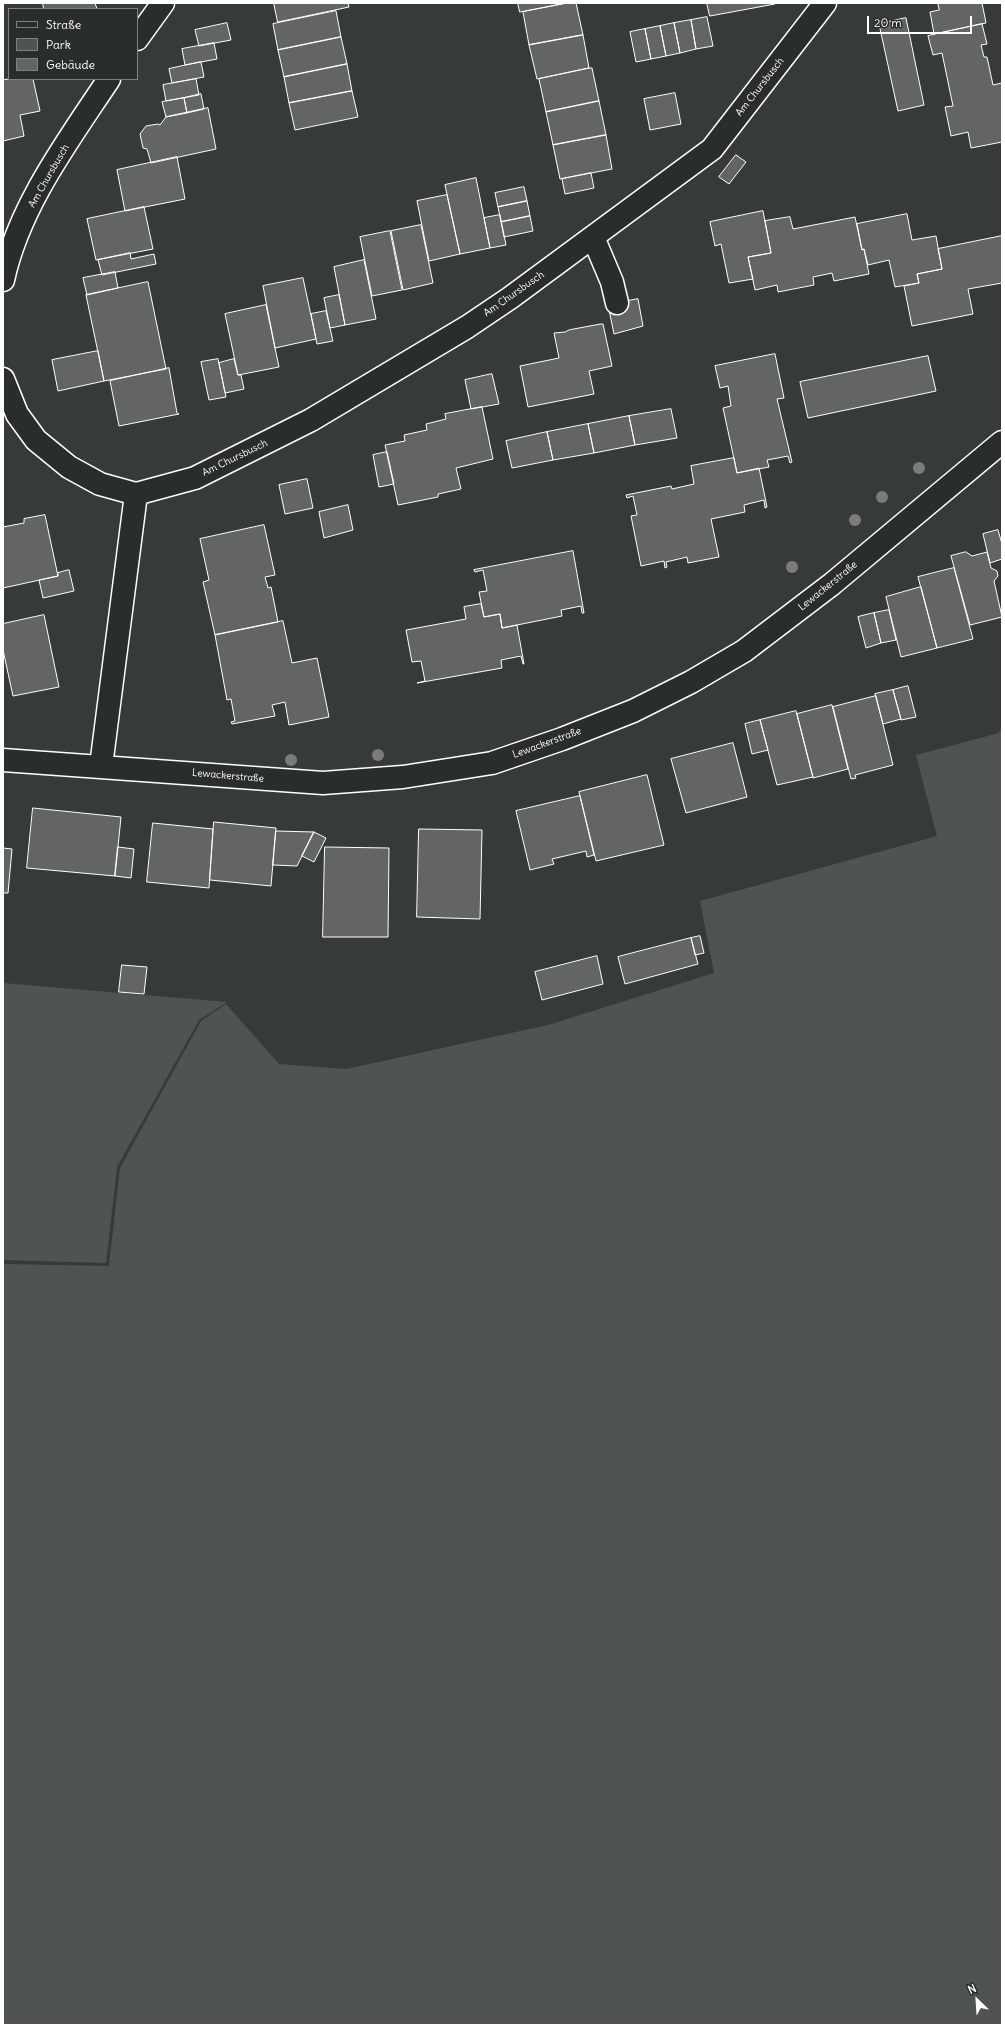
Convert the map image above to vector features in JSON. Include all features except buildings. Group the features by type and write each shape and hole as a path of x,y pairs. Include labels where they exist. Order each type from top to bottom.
{"street":[{"path":"138,38 163,3"},
{"name":"Am Chursbusch","path":"136,494 195,478 324,413 467,326 594,237 712,149 825,3"},
{"name":"Am Chursbusch","path":"3,280 6,264 16,237 34,198 66,144 108,80"},
{"path":"594,237 612,282 617,303"},
{"path":"3,380 17,414 25,427 40,443 69,467 100,484 136,494 101,766"},
{"name":"Lewackerstraße","path":"3,760 101,766 285,781 336,782 403,777 492,763 562,739 637,709 691,682 744,651 832,584 1002,442"}],"green space":[{"path":"1002,726 1002,2025 3,2025 3,1264 109,1266 120,1168 201,1021 226,1004 279,1064 346,1069 548,1025 714,973 700,901 937,836 916,755 999,733"},
{"path":"3,983 227,1002 199,1020 117,1167 106,1263 3,1260"}]}
